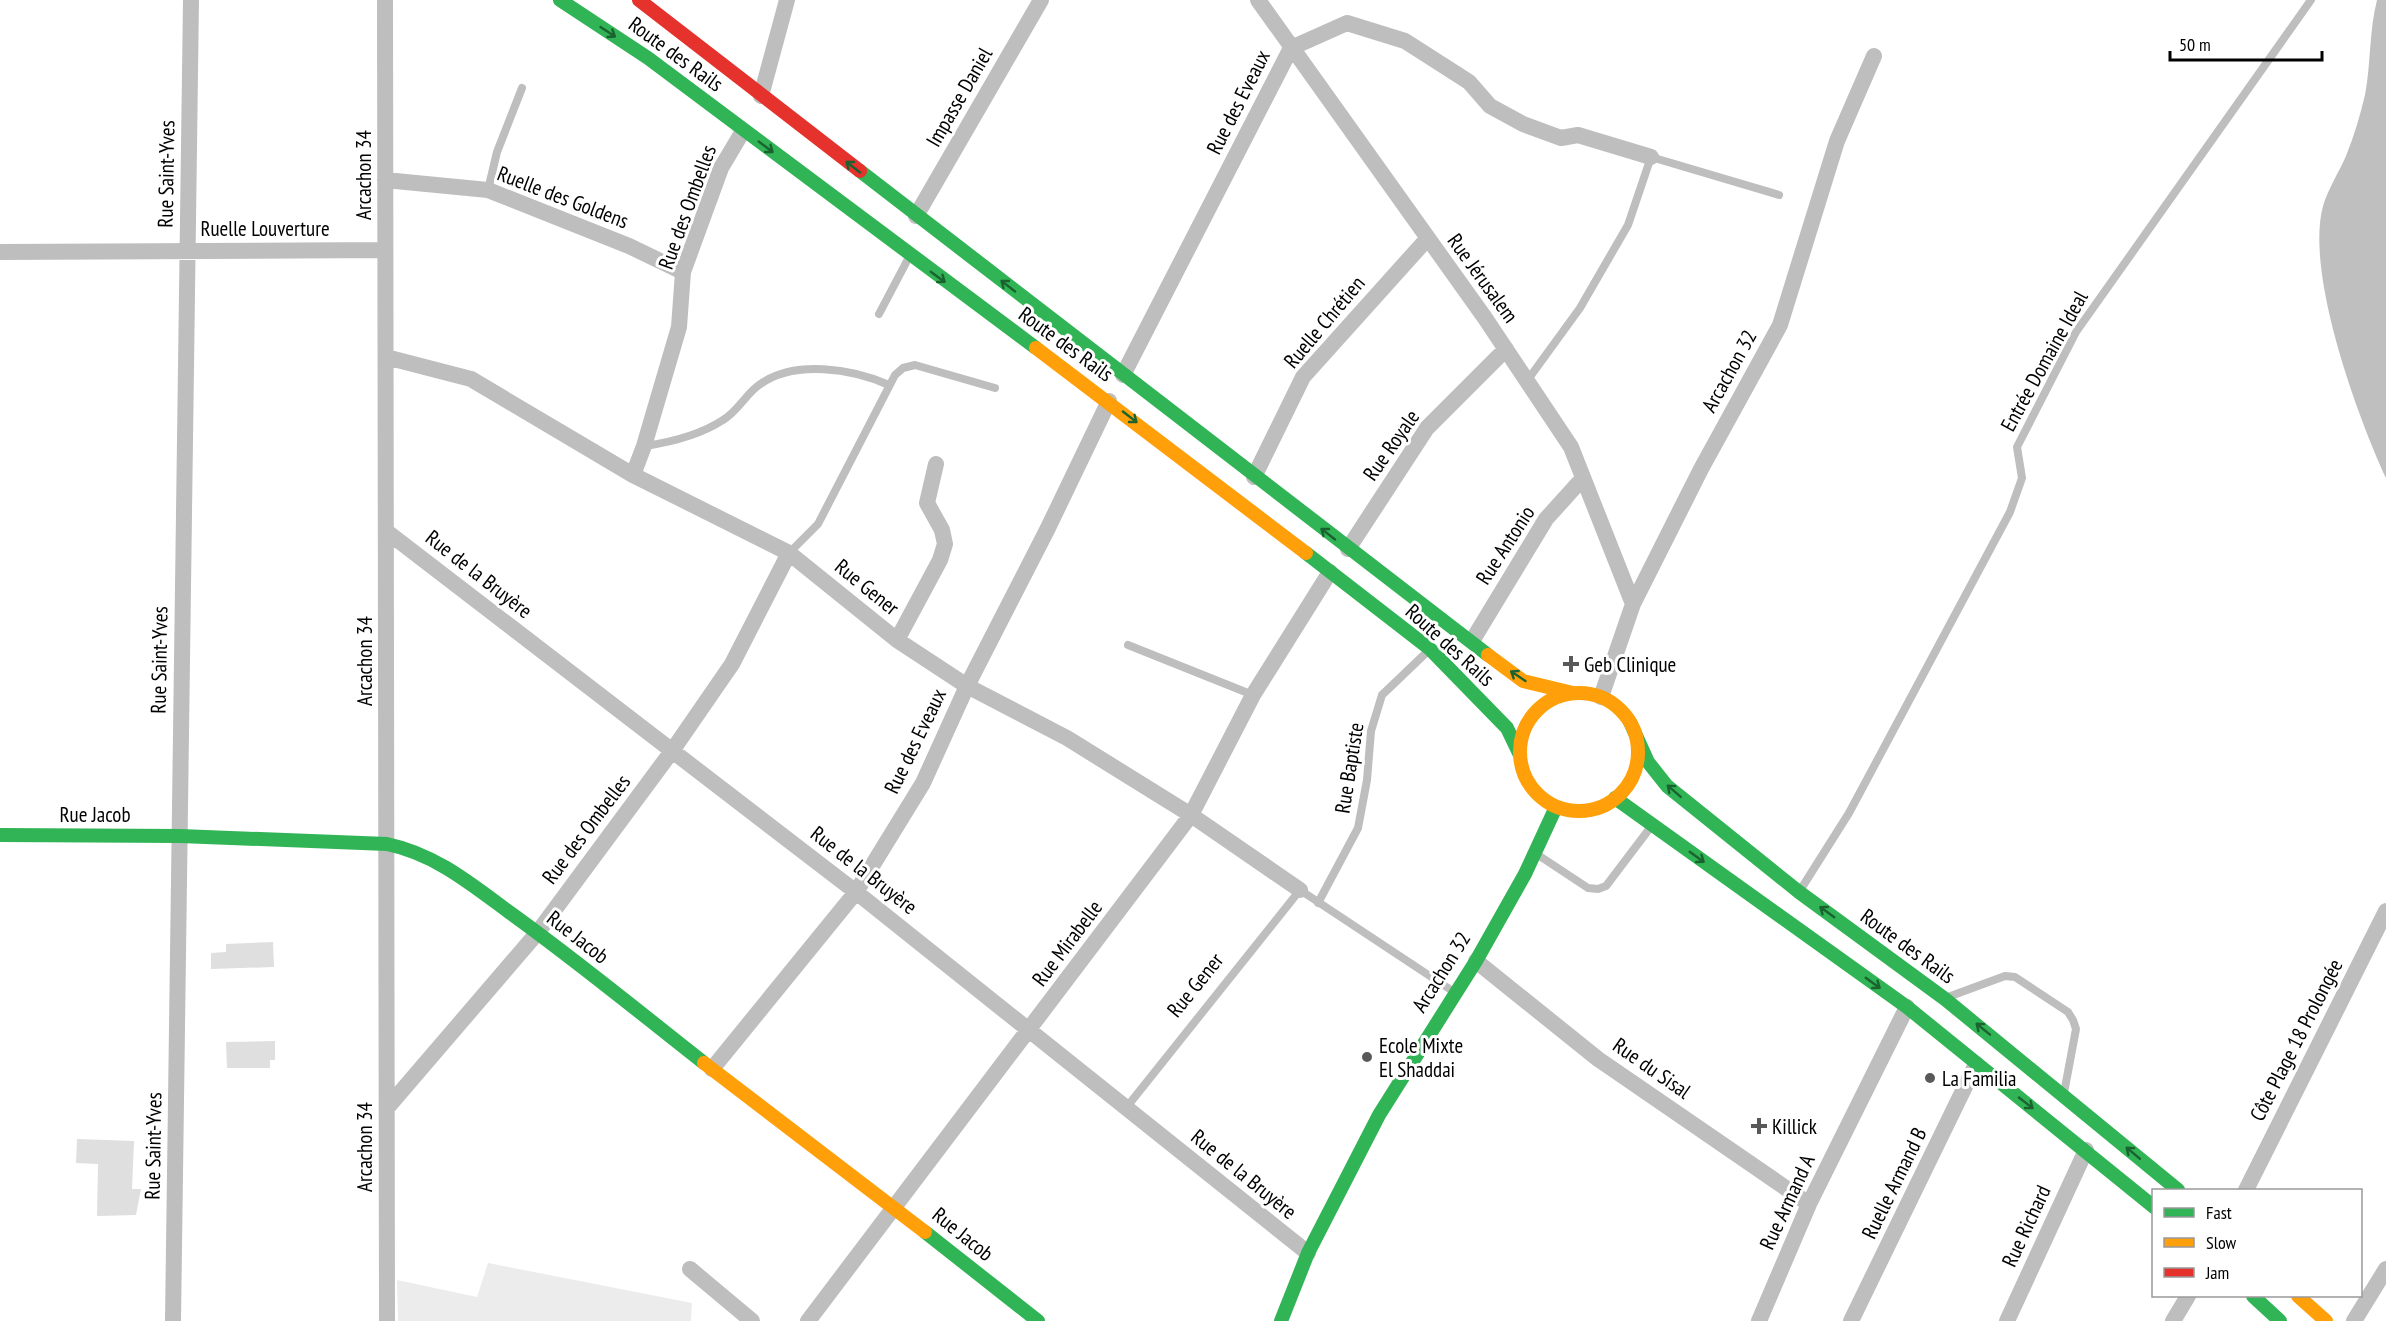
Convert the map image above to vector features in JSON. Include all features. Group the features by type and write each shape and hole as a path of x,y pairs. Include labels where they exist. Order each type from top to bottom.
{"main road":[{"name":"Route des Rails","path":"560,0 648,58 910,256 1109,401 1430,650 1507,728 1519,753"},
{"name":"Route des Rails","path":"644,1 761,96 1522,681 1573,693"},
{"path":"1573,693 1601,697 1618,707 1630,723 1637,746 1635,771 1627,786 1616,798 1602,806 1571,811 1556,807 1541,798 1530,785 1522,770 1519,753 1522,736 1529,719 1541,706 1556,697 1573,693"},
{"name":"Route des Rails","path":"1630,723 1648,762 1667,786 1799,892 1945,999 2176,1189"},
{"path":"1616,798 1907,1007 2152,1205"},
{"name":"Arcachon 32","path":"1281,1321 1308,1253 1379,1115 1454,992 1476,961 1535,852 1556,807"},
{"name":"Rue Jacob","path":"0,835 180,836 387,844 405,846 432,857 538,932 1038,1321"},
{"path":"2254,1297 2264,1315 2280,1321"},
{"path":"2299,1297 2326,1321"}],"street":[{"name":"Rue Saint-Yves","path":"173,1321 191,0"},
{"name":"Arcachon 34","path":"385,0 387,1321"},
{"path":"761,96 787,0"},
{"name":"Impasse Daniel","path":"916,216 1041,0"},
{"name":"Rue Jérusalem","path":"1258,0 1506,349 1571,447 1633,604"},
{"name":"Rue des Eveaux","path":"1123,375 1291,48 1347,23 1405,41 1468,82 1490,106 1523,124 1561,138 1578,135 1651,157"},
{"name":"Arcachon 32","path":"1601,697 1633,604 1701,469 1780,325 1837,141 1874,56"},
{"name":"Rue des Ombelles","path":"633,475 644,446 679,327 683,272 721,168 744,130"},
{"name":"Ruelle des Goldens","path":"385,180 488,190 629,246 683,272"},
{"name":"Ruelle Chrétien","path":"1254,477 1303,377 1427,239"},
{"name":"Ruelle Louverture","path":"0,252 385,250"},
{"name":"Rue Royale","path":"1348,549 1427,428 1506,349"},
{"name":"Rue Gener","path":"386,357 471,379 633,475 789,553 897,640 966,686 1067,738 1191,815 1300,890"},
{"name":"Rue des Eveaux","path":"712,1069 856,892 923,783 966,686 1048,528 1109,401"},
{"path":"897,640 926,581 940,560 945,544 942,530 927,503 936,464"},
{"name":"Rue Antonio","path":"1472,641 1546,519 1583,478"},
{"name":"Rue de la Bruyère","path":"386,531 856,892 1308,1253"},
{"name":"Rue des Ombelles","path":"387,1108 538,932 672,751 732,663 789,553"},
{"name":"Rue Mirabelle","path":"808,1321 1191,815 1253,695 1330,572"},
{"name":"Côte Plage 18 Prolongée","path":"2247,1189 2386,911"},
{"name":"Rue du Sisal","path":"1476,961 1598,1059 1809,1204"},
{"name":"Rue Armand A","path":"1759,1321 1809,1204 1907,1007"},
{"name":"Ruelle Armand B","path":"1851,1321 1976,1064"},
{"name":"Rue Richard","path":"2007,1321 2086,1150"},
{"path":"690,1269 752,1321"},
{"path":"2354,1321 2386,1269"},
{"path":"2172,1321 2187,1297"}],"lane":[{"name":"Entrée Domaine Ideal","path":"1799,892 1849,813 2010,512 2022,478 2016,447 2076,332 2311,0"},
{"path":"488,190 497,152 522,88"},
{"path":"1527,381 1580,308 1628,225 1651,157 1779,195"},
{"path":"879,314 910,256"},
{"path":"789,553 818,524 889,385 903,368 915,365 995,388"},
{"path":"644,446 698,433 724,420 744,403 759,385 792,371 850,372 869,376 889,385"},
{"path":"1128,645 1253,695"},
{"name":"Rue Baptiste","path":"1318,903 1358,828 1367,780 1371,730 1382,695 1430,650"},
{"path":"1535,852 1588,888 1598,889 1606,886 1653,825"},
{"name":"Rue Gener","path":"1126,1109 1300,890 1454,992"},
{"path":"1945,999 2005,976 2015,977 2068,1012 2076,1029 2064,1095"}],"shaded area":[{"path":"2377,0 2386,0 2386,478 2361,418 2337,344 2327,305 2321,268 2319,234 2323,206 2346,156 2363,103"},
{"path":"488,1263 692,1303 691,1321 398,1321 397,1280 477,1297"}],"building":[{"path":"273,942 274,967 211,969 211,953 226,952 226,944"},
{"path":"275,1041 275,1060 270,1060 270,1068 227,1068 226,1042"},
{"path":"77,1139 134,1141 132,1189 141,1189 136,1215 97,1216 98,1164 76,1163"}],"traffic: fast":[{"path":"560,0 648,58 1036,348"},
{"path":"860,171 1488,655"},
{"path":"1306,553 1430,649 1507,728 1519,753"},
{"path":"1630,722 1648,762 1667,786 1799,892 1945,999 2177,1189"},
{"path":"1615,798 1907,1007 2152,1205"},
{"path":"1281,1321 1308,1253 1379,1115 1476,961 1525,874 1556,807"},
{"path":"0,835 180,836 387,844 404,849 452,871 481,891 583,967 704,1063"},
{"path":"925,1232 1038,1321"},
{"path":"2254,1297 2280,1321"}],"traffic: slow":[{"path":"1036,348 1306,553"},
{"path":"1488,655 1523,681 1573,693"},
{"path":"1579,693 1602,698 1621,710 1633,729 1638,752 1633,775 1621,794 1602,806 1579,811 1556,806 1537,794 1525,775 1520,752 1525,729 1537,710 1556,698 1579,693"},
{"path":"704,1063 925,1232"},
{"path":"2299,1297 2326,1321"}],"traffic: jam":[{"path":"639,0 860,171"}],"place":[{"name":"Geb Clinique","path":"1571,664"},
{"name":"Ecole Mixte El Shaddai","path":"1367,1057"},
{"name":"La Familia","path":"1930,1078"},
{"name":"Killick","path":"1759,1126"}]}
